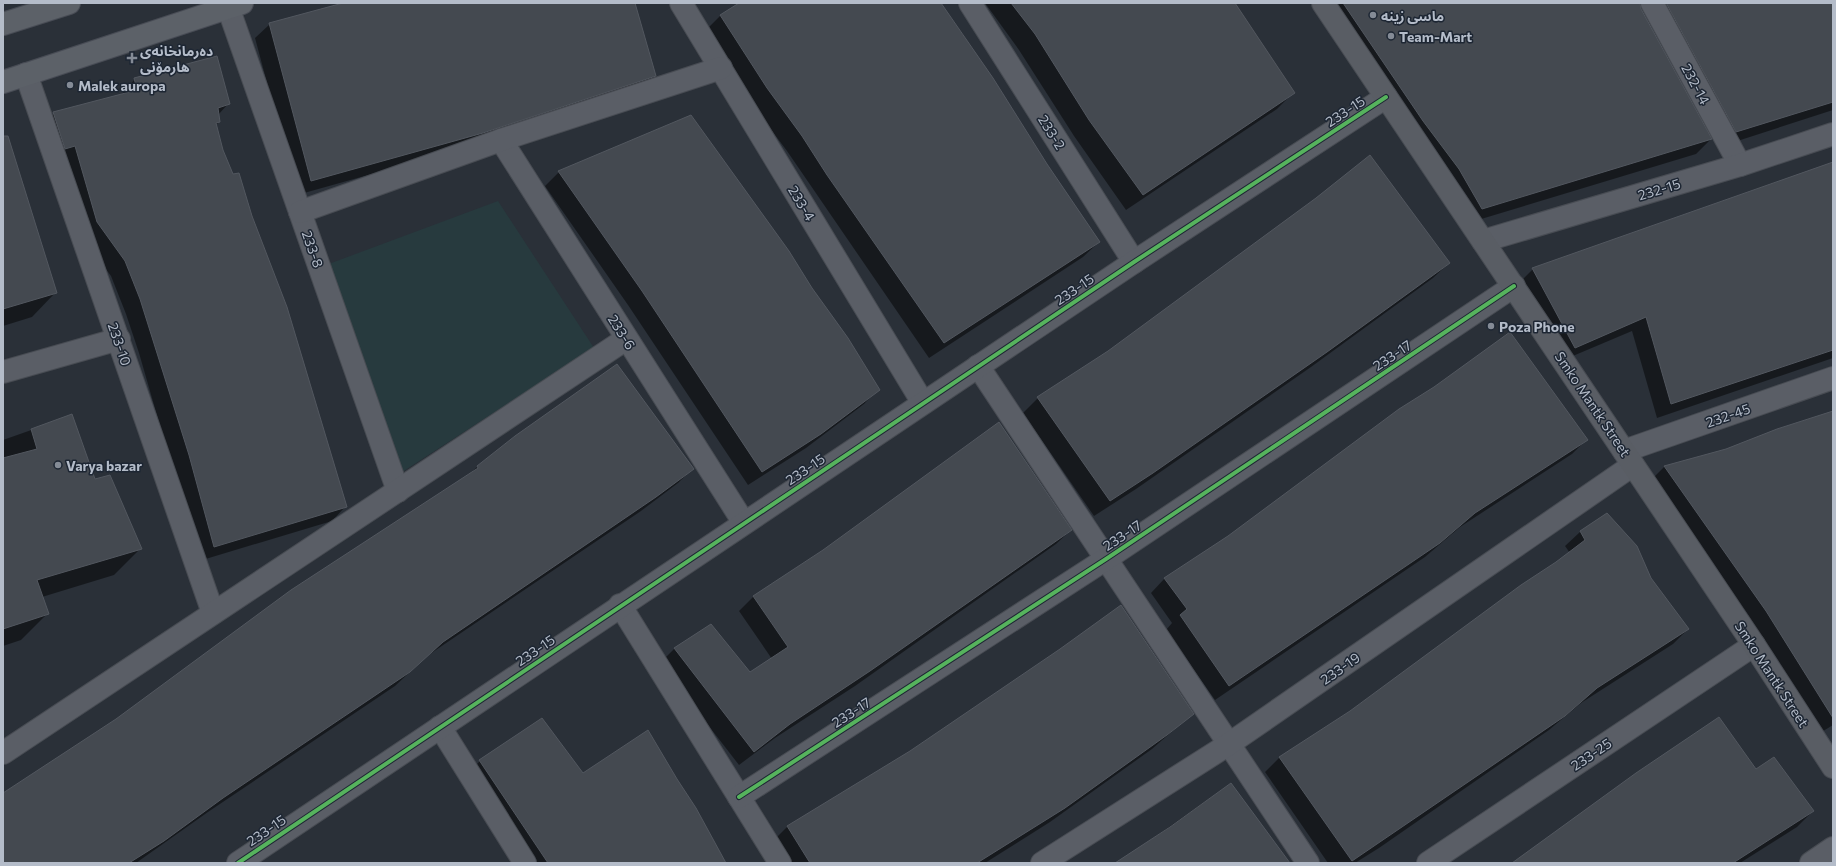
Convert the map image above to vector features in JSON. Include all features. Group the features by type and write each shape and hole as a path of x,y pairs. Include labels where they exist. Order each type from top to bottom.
{"main road":[{"path":"3,24 69,3"},
{"name":"Smko Mantk Street","path":"1323,3 1754,645 1833,768"},
{"path":"3,82 235,5"}],"street":[{"name":"233-4","path":"681,3 923,403"},
{"name":"233-2","path":"970,3 1134,262"},
{"name":"232-14","path":"1652,3 1740,165"},
{"name":"233-8","path":"235,5 300,212 398,490"},
{"path":"300,212 501,140 721,68"},
{"name":"233-10","path":"26,74 213,613"},
{"name":"233-15","path":"249,860 440,727 620,605 1134,262 1386,97"},
{"name":"232-15","path":"1483,241 1740,165 1833,134"},
{"name":"233-6","path":"501,140 744,523"},
{"name":"233-17","path":"739,797 1106,559 1514,286"},
{"path":"3,372 119,339"},
{"path":"3,752 626,339"},
{"path":"978,366 1308,863"},
{"name":"232-45","path":"1628,458 1833,378"},
{"name":"233-19","path":"1042,863 1229,744 1628,458"},
{"path":"620,605 780,863"},
{"name":"233-25","path":"1428,863 1754,645"},
{"path":"440,727 524,863"},
{"path":"1811,863 1833,848"}],"green space":[{"path":"498,201 594,348 399,474 326,265"}],"building":[{"path":"343,3 635,3 656,76 483,133 311,181 269,23"},
{"path":"739,3 941,3 993,78 1047,164 1100,242 944,343 827,175 802,136 767,88 720,15"},
{"path":"1011,3 1235,3 1295,93 1143,195 1089,120 1035,34"},
{"path":"1343,3 1640,3 1641,9 1712,139 1482,209 1459,169 1423,121"},
{"path":"1666,3 1833,3 1833,102 1736,132"},
{"path":"217,56 230,104 218,108 220,122 216,123 223,150 233,174 239,173 252,216 287,307 347,507 214,547 189,455 140,299 125,261 97,222 75,146 65,149 53,112 137,90 134,78"},
{"path":"691,115 789,251 812,288 848,338 880,390 821,434 762,472 642,291 558,171"},
{"path":"3,136 8,136 57,293 3,309"},
{"path":"1370,155 1450,263 1327,352 1153,473 1110,501 1037,397 1108,351 1316,198"},
{"path":"1833,162 1833,350 1671,404 1646,317 1575,348 1532,268"},
{"path":"1510,332 1588,440 1475,513 1440,543 1229,686 1180,615 1187,609 1164,578 1228,536 1399,409 1434,387"},
{"path":"617,364 694,469 656,497 443,642 410,672 223,798 164,841 129,863 3,863 3,793 116,719 291,590 478,468 477,466 515,436"},
{"path":"1833,411 1833,718 1766,611 1664,466 1726,449 1777,429"},
{"path":"72,414 95,479 110,475 142,549 37,580 49,614 3,629 3,458 37,449 31,429"},
{"path":"999,422 1072,530 870,671 790,724 754,752 674,648 711,624 750,672 788,647 753,596 823,550"},
{"path":"1607,513 1637,546 1651,578 1689,629 1597,688 1565,716 1352,861 1279,757 1350,711 1521,585 1556,562 1585,540 1580,531"},
{"path":"1121,605 1194,714 1065,808 977,863 810,863 787,826 910,751 1060,649"},
{"path":"1719,717 1756,769 1774,757 1814,811 1733,863 1512,863 1636,773"},
{"path":"542,718 583,773 648,730 696,808 726,863 548,863 479,760"},
{"path":"1231,783 1290,863 1115,863 1170,827"}],"cycle path":[{"path":"238,863 1134,262 1386,97"},
{"path":"739,797 1106,559 1514,286"}],"place":[{"name":"ماسی زینە","path":"1373,15"},
{"name":"Team-Mart","path":"1391,36"},
{"name":"دەرمانخانەی هارمۆنی","path":"132,58"},
{"name":"Malek auropa","path":"70,85"},
{"name":"Poza Phone","path":"1491,326"},
{"name":"Varya bazar","path":"58,465"}]}
